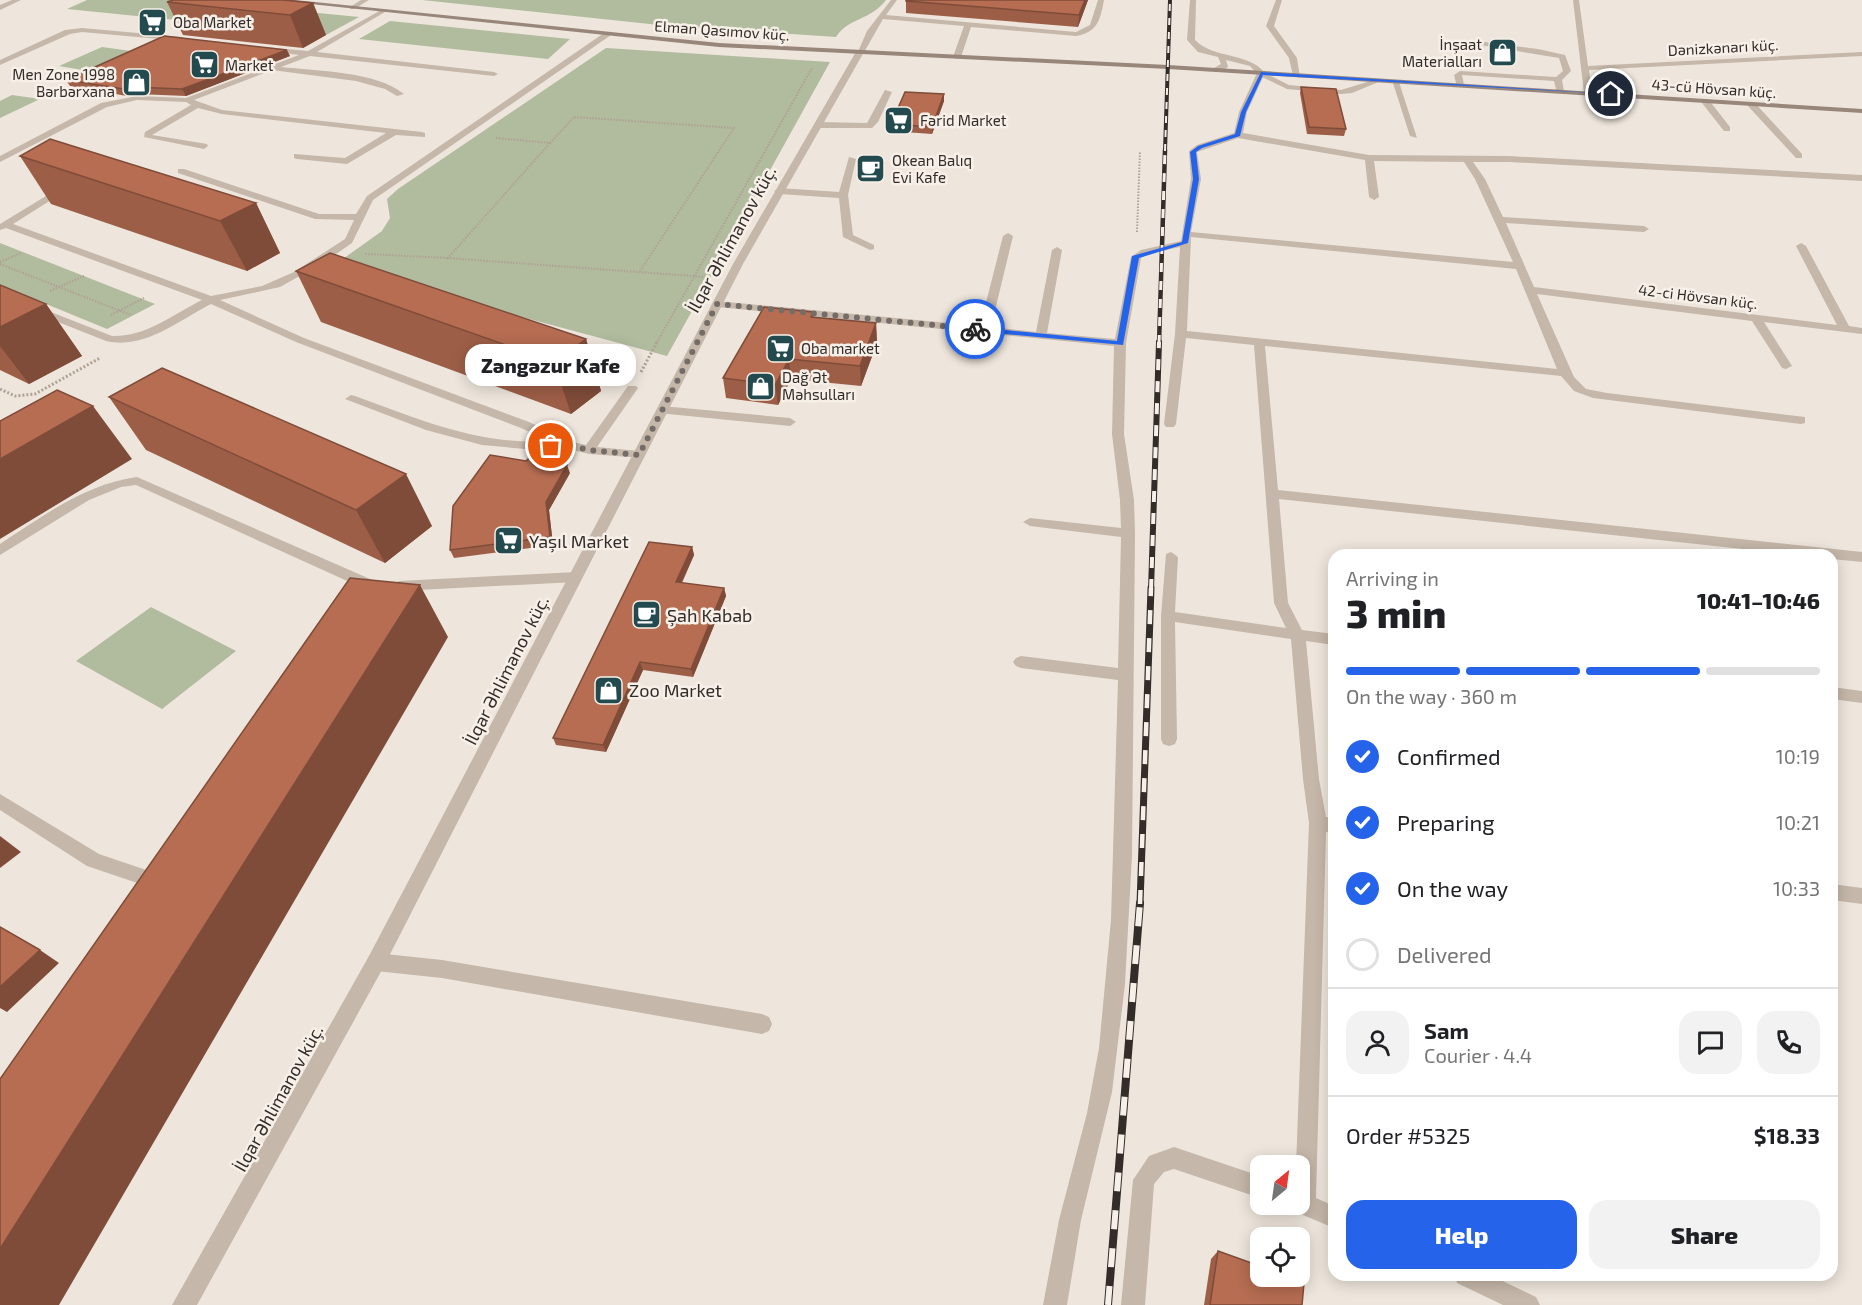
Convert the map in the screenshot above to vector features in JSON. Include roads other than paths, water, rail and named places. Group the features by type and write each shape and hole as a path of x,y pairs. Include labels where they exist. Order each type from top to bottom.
{"main road":[{"name":"Elman Qasımov küç.","path":"275,0 607,35 822,50 1168,67"},
{"name":"43-cü Hövsan küç.","path":"1168,67 1862,111"}],"street":[{"path":"0,8 18,0"},
{"path":"352,8 366,0"},
{"name":"İlqar Əhlimanov küç.","path":"184,1305 376,962 730,278 860,52 894,0"},
{"path":"881,17 968,26 1085,33 1094,27 1101,0"},
{"path":"1193,0 1191,40 1201,50 1253,64 1261,73 1294,89 1341,92 1377,81"},
{"path":"1279,0 1270,27 1293,58 1297,76"},
{"path":"1576,0 1588,93"},
{"path":"0,159 104,105 137,98 187,100 308,54 383,11"},
{"path":"957,57 968,26"},
{"path":"0,63 68,32 82,30 193,41"},
{"path":"0,295 110,339 123,342 139,338 212,300 266,288 349,241 355,232 363,207 370,198 607,35"},
{"path":"1460,86 1458,75 1460,73 1558,79 1567,71 1562,57 1557,55 1480,43"},
{"path":"262,49 494,74"},
{"name":"Dənizkənarı küç.","path":"1585,68 1862,54"},
{"path":"1217,70 1226,65 1221,56"},
{"path":"267,68 389,86 400,94"},
{"path":"1238,135 1243,112 1261,73"},
{"path":"1558,79 1560,91"},
{"path":"1395,82 1414,136"},
{"path":"818,125 861,128 869,126 874,122 888,92"},
{"path":"187,100 222,112 422,135"},
{"path":"1705,100 1726,129"},
{"path":"1751,104 1799,156"},
{"path":"197,105 148,134 148,137 204,146"},
{"path":"297,156 347,161 394,132"},
{"path":"1170,424 1180,334 1186,239 1196,179 1193,152 1200,147 1238,135 1369,158 1509,159 1862,178"},
{"path":"1369,158 1374,197"},
{"path":"852,159 843,195 848,237 870,248"},
{"path":"1466,159 1480,179 1500,220 1565,373 1575,389 1586,394 1801,420"},
{"path":"181,171 318,217 359,217"},
{"path":"3,226 71,184"},
{"path":"779,191 843,195"},
{"path":"1500,220 1644,229"},
{"path":"3,226 212,300 300,340 525,425 565,444 589,450 639,455"},
{"path":"986,330 1008,236"},
{"path":"1055,1305 1070,1222 1100,1102 1109,1050 1122,867 1128,533 1127,500 1118,434 1120,343 1136,256 1186,239 1520,266"},
{"path":"1802,246 1845,329"},
{"path":"1041,336 1057,250"},
{"name":"42-ci Hövsan küç.","path":"1530,290 1862,332"},
{"path":"717,304 1120,343"},
{"path":"1756,318 1786,366"},
{"path":"1180,334 1565,373"},
{"path":"1259,343 1281,603 1298,636 1311,779 1326,825 1305,1155"},
{"path":"589,450 632,388"},
{"path":"351,399 463,438 512,447 537,448 565,444"},
{"path":"663,410 790,422"},
{"path":"0,550 100,489 120,482 136,481 371,592 576,577"},
{"path":"1273,495 1794,549"},
{"path":"1030,522 1128,533"},
{"path":"1838,554 1862,556"},
{"path":"1169,739 1168,616 1172,557"},
{"path":"1168,616 1328,639"},
{"path":"1021,662 1124,675"},
{"path":"1838,694 1862,697"},
{"path":"0,801 93,861 155,881"},
{"path":"1838,893 1862,896"},
{"path":"376,962 442,969 762,1024"},
{"path":"1133,1305 1144,1180 1156,1164 1174,1158 1250,1184"},
{"path":"1310,1206 1328,1214"},
{"path":"1478,1281 1528,1305"}],"railway":[{"path":"1165,151 1170,0"},
{"path":"1159,344 1165,150"},
{"path":"1151,590 1159,342"},
{"path":"1140,904 1151,588"},
{"path":"1108,1305 1140,903"}],"place":[{"name":"Oba Market","path":"152,22"},
{"name":"İnşaat Materialları","path":"1503,53"},
{"name":"Market","path":"204,65"},
{"name":"Men Zone 1998 Bərbərxana","path":"136,83"},
{"name":"Fərid Market","path":"899,120"},
{"name":"Okean Balıq Evi Kafe","path":"871,169"},
{"name":"Oba market","path":"780,348"},
{"name":"Dağ Ət Məhsulları","path":"761,386"},
{"name":"Zəngəzur Kafe","path":"551,446"},
{"name":"Yaşıl Market","path":"508,541"},
{"name":"Şah Kabab","path":"646,615"},
{"name":"Zoo Market","path":"608,690"}]}
